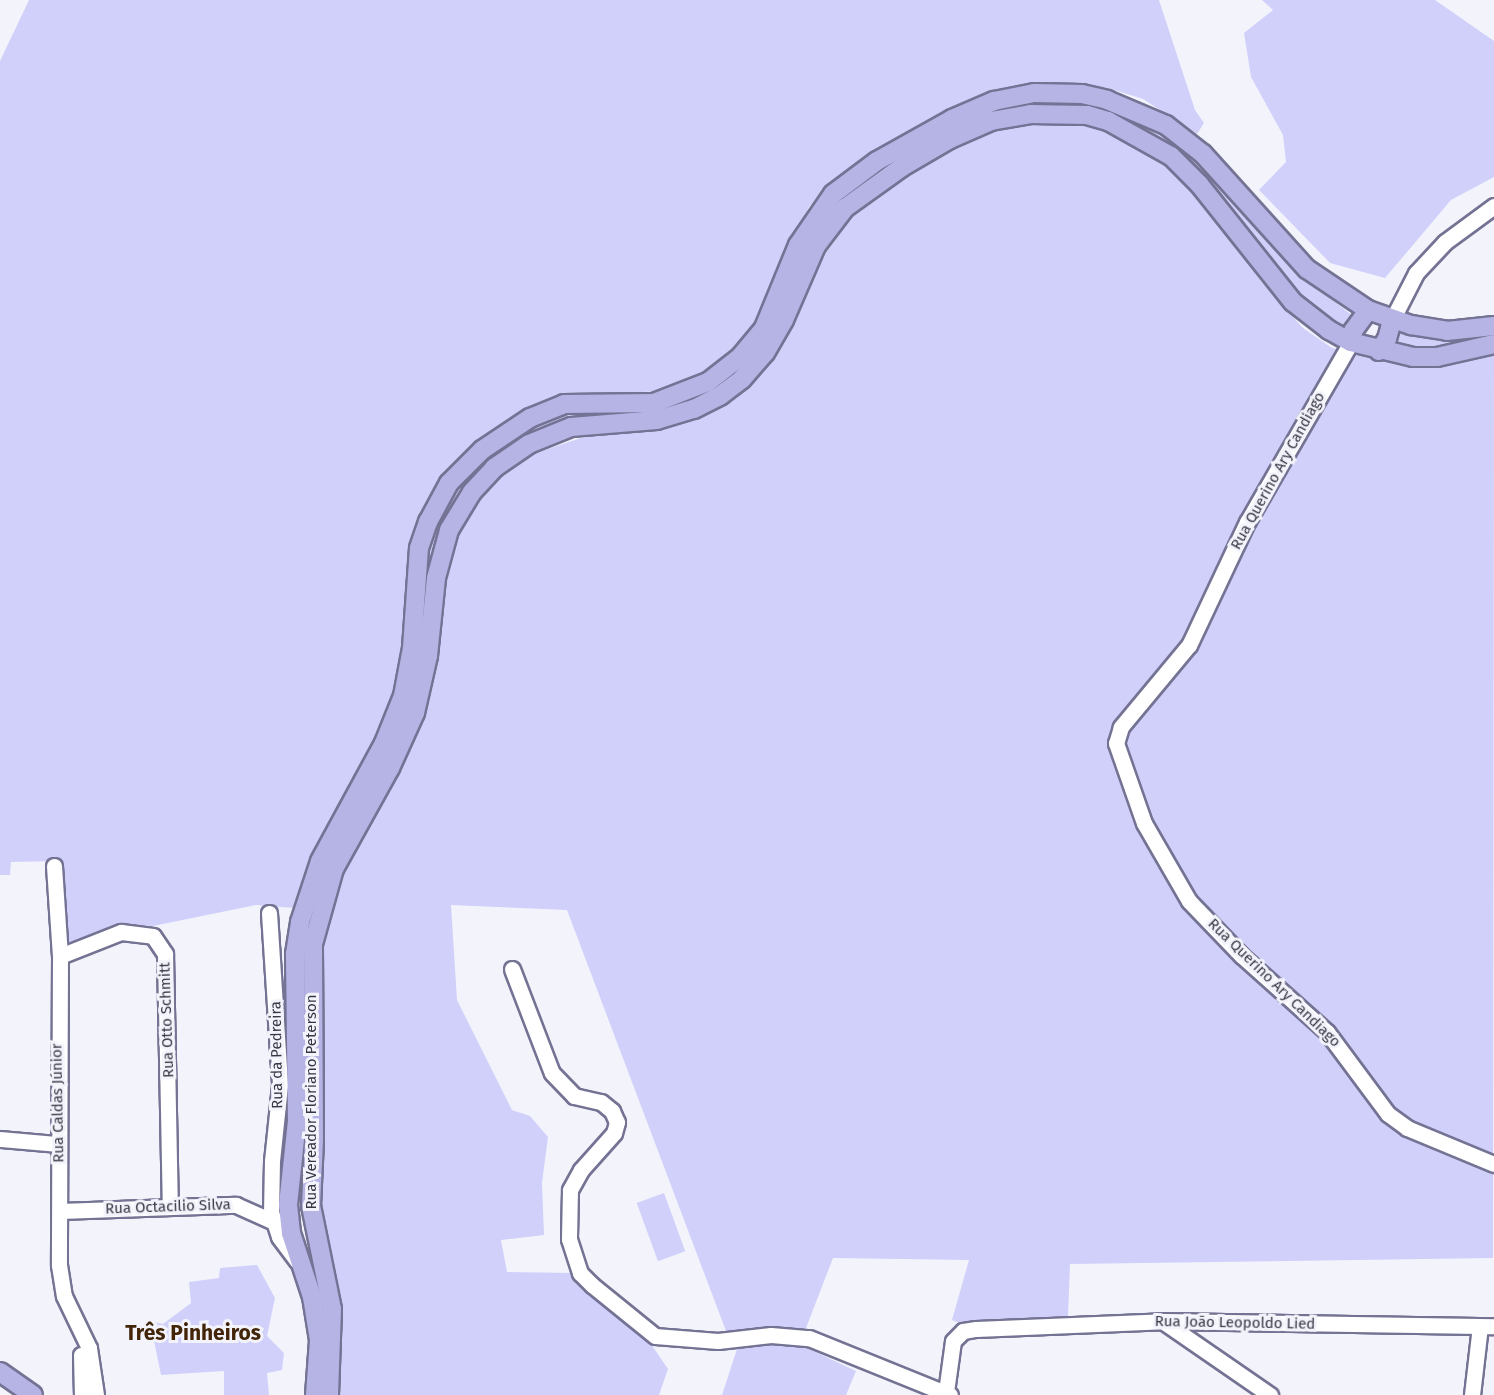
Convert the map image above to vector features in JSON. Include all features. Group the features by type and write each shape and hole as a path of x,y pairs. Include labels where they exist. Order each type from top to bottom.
{"main road":[{"name":"Rua Vereador Floriano Peterson","path":"315,1395 319,1340 312,1297 297,1261 291,1233 289,1170 298,1089 295,954 308,891 384,743 403,696 412,648 419,548 428,522 449,483 482,450 530,418 564,404 654,403 708,382 740,357 764,328 798,245 832,194 869,166 952,119 994,101 1034,93 1083,94 1107,100 1166,125 1203,154 1307,269 1368,310 1392,320 1447,331 1494,326"},
{"name":"Rua Vereador Floriano Peterson","path":"329,1395 333,1326 311,1206 315,1128 313,944 334,869 390,768 415,713 428,656 436,579 449,530 472,492 494,468 529,444 571,427 657,420 694,410 720,395 742,379 765,353 784,320 816,246 845,208 902,167 950,139 1012,116 1088,115 1148,141 1198,184 1293,302 1329,330 1351,342 1379,351 1413,357 1437,357 1494,344"},
{"path":"1351,342 1353,331 1368,310"},
{"path":"1379,351 1387,339 1392,320"},
{"path":"289,1170 296,1182 308,1256 325,1281"},
{"path":"0,1372 33,1395"},
{"path":"0,1387 12,1395"}],"street":[{"path":"1392,320 1416,273 1445,242 1494,206"},
{"name":"Rua Querino Ary Candiago","path":"1351,342 1247,522 1189,645 1121,727 1116,743 1144,823 1189,901 1242,956 1327,1032 1388,1114 1407,1128 1494,1164"},
{"name":"Rua Caldas Júnior","path":"54,866 60,956 57,1144 63,1286 81,1337 89,1348 90,1391"},
{"name":"Rua da Pedreira","path":"270,913 280,1085 272,1161 272,1221"},
{"name":"Rua Otto Schmitt","path":"60,956 121,932 153,936 165,954 170,1207"},
{"path":"512,969 552,1073 574,1096 601,1102 612,1110 616,1122 614,1133 581,1170 569,1198 572,1255 592,1285 655,1336 717,1341 771,1335 809,1338 948,1394"},
{"path":"0,1139 57,1144"},
{"path":"272,1161 289,1170"},
{"name":"Rua Octacilio Silva","path":"60,1210 236,1205 272,1221"},
{"path":"272,1221 297,1261"},
{"path":"1163,1321 1265,1393"},
{"name":"Rua João Leopoldo Lied","path":"948,1394 953,1341 963,1331 976,1329 1163,1321 1487,1326"},
{"path":"1472,1395 1487,1326"}],"shaded area":[{"path":"29,0 1159,0 1195,110 1204,123 1197,134 1143,99 1108,88 1041,82 984,94 855,164 821,192 809,207 755,324 720,361 699,376 660,391 572,396 438,487 419,521 412,544 404,661 395,700 308,864 294,908 256,905 153,926 118,924 68,943 59,861 11,862 10,875 0,875 0,61"},
{"path":"1262,0 1435,0 1494,41 1494,177 1451,200 1385,278 1330,263 1259,190 1286,162 1283,135 1251,77 1244,33 1273,10"},
{"path":"1050,101 1100,106 1140,120 1176,140 1217,179 1312,284 1353,316 1347,329 1307,301 1261,251 1197,169 1153,134 1099,110 1053,104 1013,108 975,119 867,180 846,198 815,235 780,313 763,344 739,371 712,390 677,407 662,411 593,416 555,425 534,433 495,458 467,489 445,526 431,569 422,650 408,711 317,895 305,979 309,1105 303,1184 311,1253 296,1168 305,1101 300,977 304,933 325,867 406,707 418,651 425,553 435,521 449,495 493,452 551,417 582,410 655,410 683,403 710,389 737,370 761,344 820,219 849,188 972,118 1012,106"},
{"path":"1040,122 1094,126 1120,135 1169,165 1196,193 1261,281 1303,328 1332,348 1413,366 1451,365 1494,353 1493,1258 1070,1264 1068,1316 964,1325 952,1320 969,1260 833,1258 806,1328 726,1331 567,910 451,905 457,1000 512,1110 530,1116 548,1137 542,1183 544,1235 501,1240 507,1272 573,1273 594,1298 651,1344 668,1369 659,1395 337,1395 340,1298 319,1202 319,973 324,926 339,875 429,691 442,589 459,531 478,500 499,477 527,456 590,435 665,428 698,417 743,391 781,345 820,261 858,209 888,184 972,139 1002,128"},
{"path":"1399,328 1472,340 1494,334 1494,337 1442,348 1392,344"},
{"path":"664,1193 685,1251 658,1261 637,1203"},
{"path":"257,1265 275,1298 267,1336 284,1353 282,1370 267,1373 269,1395 224,1395 224,1371 161,1375 150,1321 163,1324 191,1303 189,1282 219,1278 220,1268"},
{"path":"771,1344 807,1348 856,1371 846,1395 722,1395 737,1349"}],"district":[{"name":"Três Pinheiros","path":"193,1333"}]}
